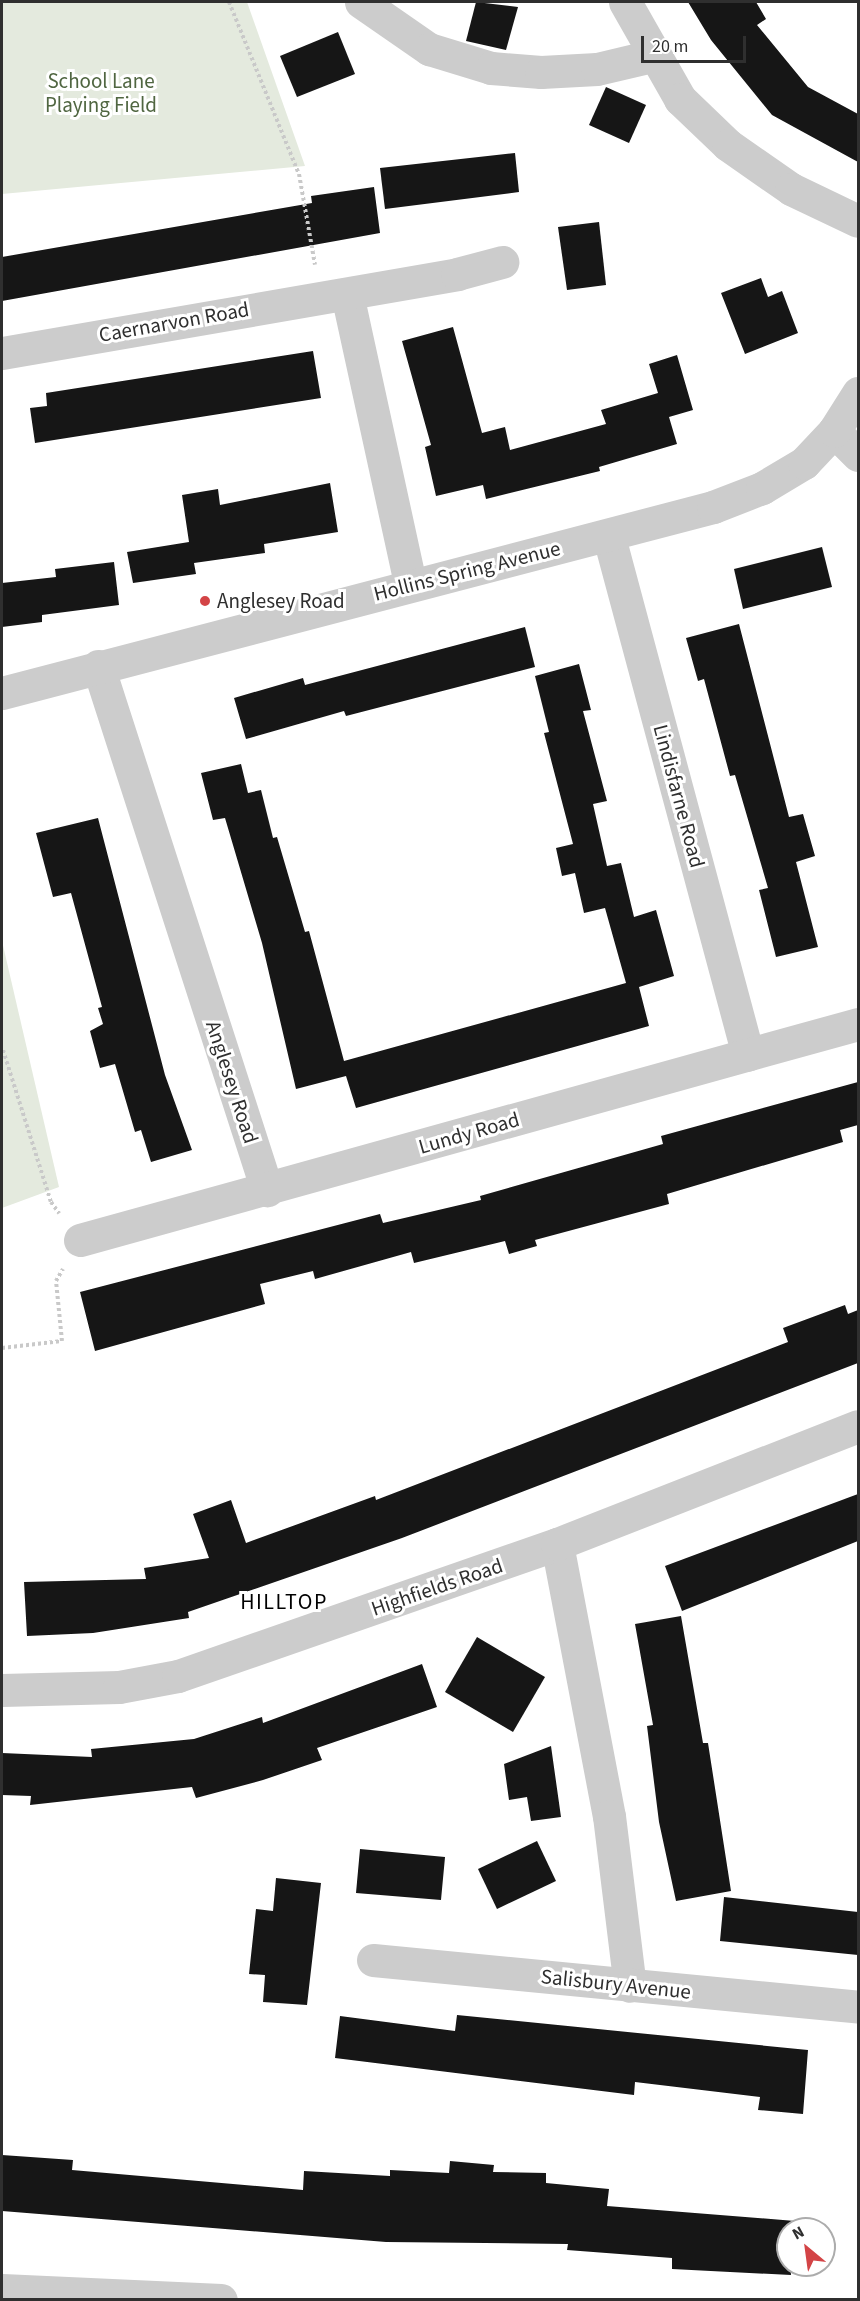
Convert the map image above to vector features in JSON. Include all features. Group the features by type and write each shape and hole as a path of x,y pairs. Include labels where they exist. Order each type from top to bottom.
{"street":[{"path":"361,2 429,50 491,68 541,72 597,69 652,56"},
{"path":"625,2 652,56 680,99 728,145 791,189 858,221"},
{"name":"Caernarvon Road","path":"2,353 334,296 502,262"},
{"path":"334,296 410,584"},
{"name":"Hollins Spring Avenue","path":"2,693 410,584 609,537 762,488 804,463 834,431 858,393"},
{"path":"834,431 858,455"},
{"name":"Lindisfarne Road","path":"609,537 748,1055"},
{"name":"Anglesey Road","path":"98,666 267,1190"},
{"name":"Lundy Road","path":"80,1240 267,1190 858,1024"},
{"name":"Highfields Road","path":"2,1690 119,1688 178,1676 557,1545 858,1426"},
{"path":"557,1545 609,1816 630,1986"},
{"name":"Salisbury Avenue","path":"373,1960 858,2007"},
{"path":"2,2290 221,2300"}],"path":[{"path":"229,2 299,174 334,296"},
{"path":"2,1348 62,1341 56,1281 80,1240 51,1202 3,1050"}],"green space":[{"name":"School Lane Playing Field","path":"2,2 247,2 305,166 2,194"},
{"path":"2,941 59,1187 2,1208"}],"building":[{"path":"476,2 518,7 506,50 466,41"},
{"path":"688,2 756,2 766,19 757,25 808,87 858,114 858,162 772,115 711,40"},
{"path":"338,32 355,74 297,97 280,56"},
{"path":"606,87 646,105 629,143 589,125"},
{"path":"515,153 519,192 385,209 380,168"},
{"path":"374,187 380,233 2,301 2,257 312,203 311,196"},
{"path":"599,222 606,285 567,290 558,227"},
{"path":"761,278 768,297 782,291 798,333 745,354 721,293"},
{"path":"453,327 482,433 505,427 510,450 606,424 601,410 658,393 649,364 677,355 693,410 669,417 677,444 599,467 600,471 486,499 483,485 436,496 425,447 431,445 402,341"},
{"path":"313,351 321,398 35,443 30,408 47,406 46,393"},
{"path":"330,483 338,532 264,544 265,553 194,563 196,574 133,583 127,552 189,542 182,495 218,489 220,505"},
{"path":"822,547 832,587 743,609 734,569"},
{"path":"114,562 119,605 42,615 42,622 2,627 2,583 56,577 55,569"},
{"path":"739,624 789,817 803,814 815,856 796,862 818,947 776,957 759,890 768,888 735,775 730,776 704,679 698,681 686,638"},
{"path":"525,627 535,667 346,716 344,711 246,739 234,698 303,678 305,685"},
{"path":"579,664 591,710 583,711 607,801 593,804 607,866 621,863 634,917 656,910 674,976 639,987 649,1026 356,1108 346,1076 296,1089 262,943 225,818 213,820 201,773 241,764 248,793 261,790 273,838 277,837 305,932 309,931 344,1061 626,983 605,908 584,913 575,873 562,876 556,848 573,844 544,733 549,732 535,676"},
{"path":"98,818 165,1075 192,1150 151,1162 141,1130 135,1132 115,1064 100,1068 90,1031 103,1024 98,1008 102,1007 71,893 53,897 36,833"},
{"path":"858,1082 858,1125 840,1130 843,1142 667,1194 669,1204 535,1240 537,1246 509,1254 505,1241 414,1263 411,1252 315,1279 313,1271 260,1284 265,1304 95,1351 80,1292 380,1214 383,1223 481,1200 480,1196 663,1144 661,1136"},
{"path":"845,1305 848,1314 858,1310 858,1363 402,1538 188,1612 189,1618 93,1633 27,1636 24,1582 146,1579 144,1568 209,1558 193,1514 231,1500 246,1543 375,1496 376,1500 788,1342 783,1328"},
{"path":"858,1494 858,1541 682,1611 665,1566"},
{"path":"681,1616 703,1743 708,1743 731,1891 676,1901 659,1822 647,1726 653,1725 635,1624"},
{"path":"477,1637 545,1677 513,1732 445,1692"},
{"path":"422,1664 437,1707 317,1748 322,1760 263,1780 196,1798 192,1787 30,1805 31,1796 2,1795 2,1753 92,1757 91,1749 194,1739 262,1717 263,1723"},
{"path":"551,1746 561,1817 531,1821 527,1797 509,1800 504,1764"},
{"path":"537,1841 556,1881 497,1909 478,1869"},
{"path":"360,1849 445,1857 441,1900 356,1893"},
{"path":"276,1878 321,1883 307,2005 263,2002 265,1975 249,1974 256,1909 273,1911"},
{"path":"724,1897 858,1912 858,1955 720,1941"},
{"path":"457,2015 808,2050 803,2114 758,2110 760,2097 635,2082 634,2095 335,2058 340,2016 455,2031"},
{"path":"2,2155 73,2160 72,2170 303,2190 304,2171 390,2176 390,2170 449,2173 450,2161 494,2165 493,2172 546,2173 546,2183 609,2189 607,2206 776,2219 776,2274 672,2269 672,2258 567,2250 568,2244 386,2242 2,2211"}],"place":[{"name":"Anglesey Road","path":"205,601"}],"district":[{"name":"HILLTOP","path":"284,1603"}]}
